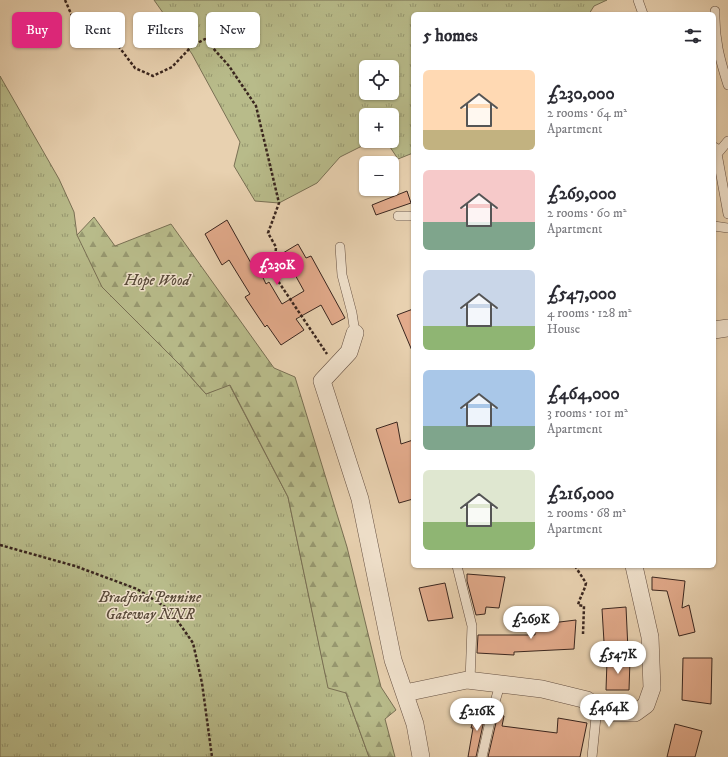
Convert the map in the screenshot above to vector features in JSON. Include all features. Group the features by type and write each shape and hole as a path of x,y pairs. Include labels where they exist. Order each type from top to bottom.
{"street":[{"path":"716,330 728,328"},
{"path":"355,333 349,352 336,368 322,381 360,499 393,660 416,724 421,757"},
{"path":"405,693 470,681 500,686 542,689 587,700 597,707 613,713 635,713 646,705 651,695 650,637 634,568"}],"lane":[{"path":"638,0 642,12"},
{"path":"716,44 728,85"},
{"path":"728,141 716,151 728,214"},
{"path":"398,216 411,216"},
{"path":"716,226 728,228"},
{"path":"340,247 342,275 352,313 355,333"},
{"path":"458,568 472,626 470,681"},
{"path":"482,757 492,708 500,686"},
{"path":"592,757 597,707"}],"path":[{"path":"65,0 72,16 89,19 113,39 135,68 153,76 172,67 192,46 205,38 229,66 256,106 279,203 268,233 276,247 274,275 336,368"},
{"path":"0,545 75,566 137,589 170,610 193,643 202,683 212,757"},
{"path":"576,568 586,583 584,594 579,600 578,605 584,606 582,634"}],"green space":[{"path":"154,0 607,0 594,6 590,12 411,12 411,154 399,159 399,156 396,156 391,148 399,148 399,108 359,108 359,148 340,157 317,183 279,203 255,201 234,166 240,142 188,48 198,48 198,12 162,12"},
{"name":"Bradford Pennine Gateway NNR","path":"0,76 59,179 74,212 77,235 182,367 206,394 229,384 288,497 326,677 346,693 369,757 0,757"},
{"name":"Hope Wood","path":"94,217 115,246 171,224 274,368 295,377 347,547 381,687 396,710 385,719 395,757 369,757 346,693 328,688 288,497 230,385 206,394 182,367 102,287 77,235"}],"building":[{"path":"407,191 411,203 376,215 372,205 394,196 399,196 399,194"},
{"path":"227,220 251,263 255,261 266,284 269,282 282,304 304,291 283,253 298,244 306,258 311,256 345,318 332,325 321,305 296,319 304,330 281,345 267,325 265,327 245,297 250,294 229,260 222,265 205,234"},
{"path":"411,310 411,348 397,315"},
{"path":"397,422 401,444 411,441 411,500 399,503 376,429"},
{"path":"467,574 505,577 499,608 486,607 485,614 476,615 467,581"},
{"path":"652,577 685,581 682,608 689,605 695,632 679,636 667,591 652,590"},
{"path":"445,583 453,618 428,621 419,588"},
{"path":"626,607 628,650 607,655 608,642 604,642 602,609"},
{"path":"576,620 574,649 514,652 514,655 477,653 478,635 535,635 535,625"},
{"path":"683,658 712,658 711,704 682,700"},
{"path":"630,660 629,690 606,690 607,661"},
{"path":"477,708 486,711 476,757 468,757 473,728 471,728"},
{"path":"498,714 504,716 502,726 557,733 558,718 587,723 580,757 488,757"},
{"path":"675,724 702,731 695,757 667,757"}]}
